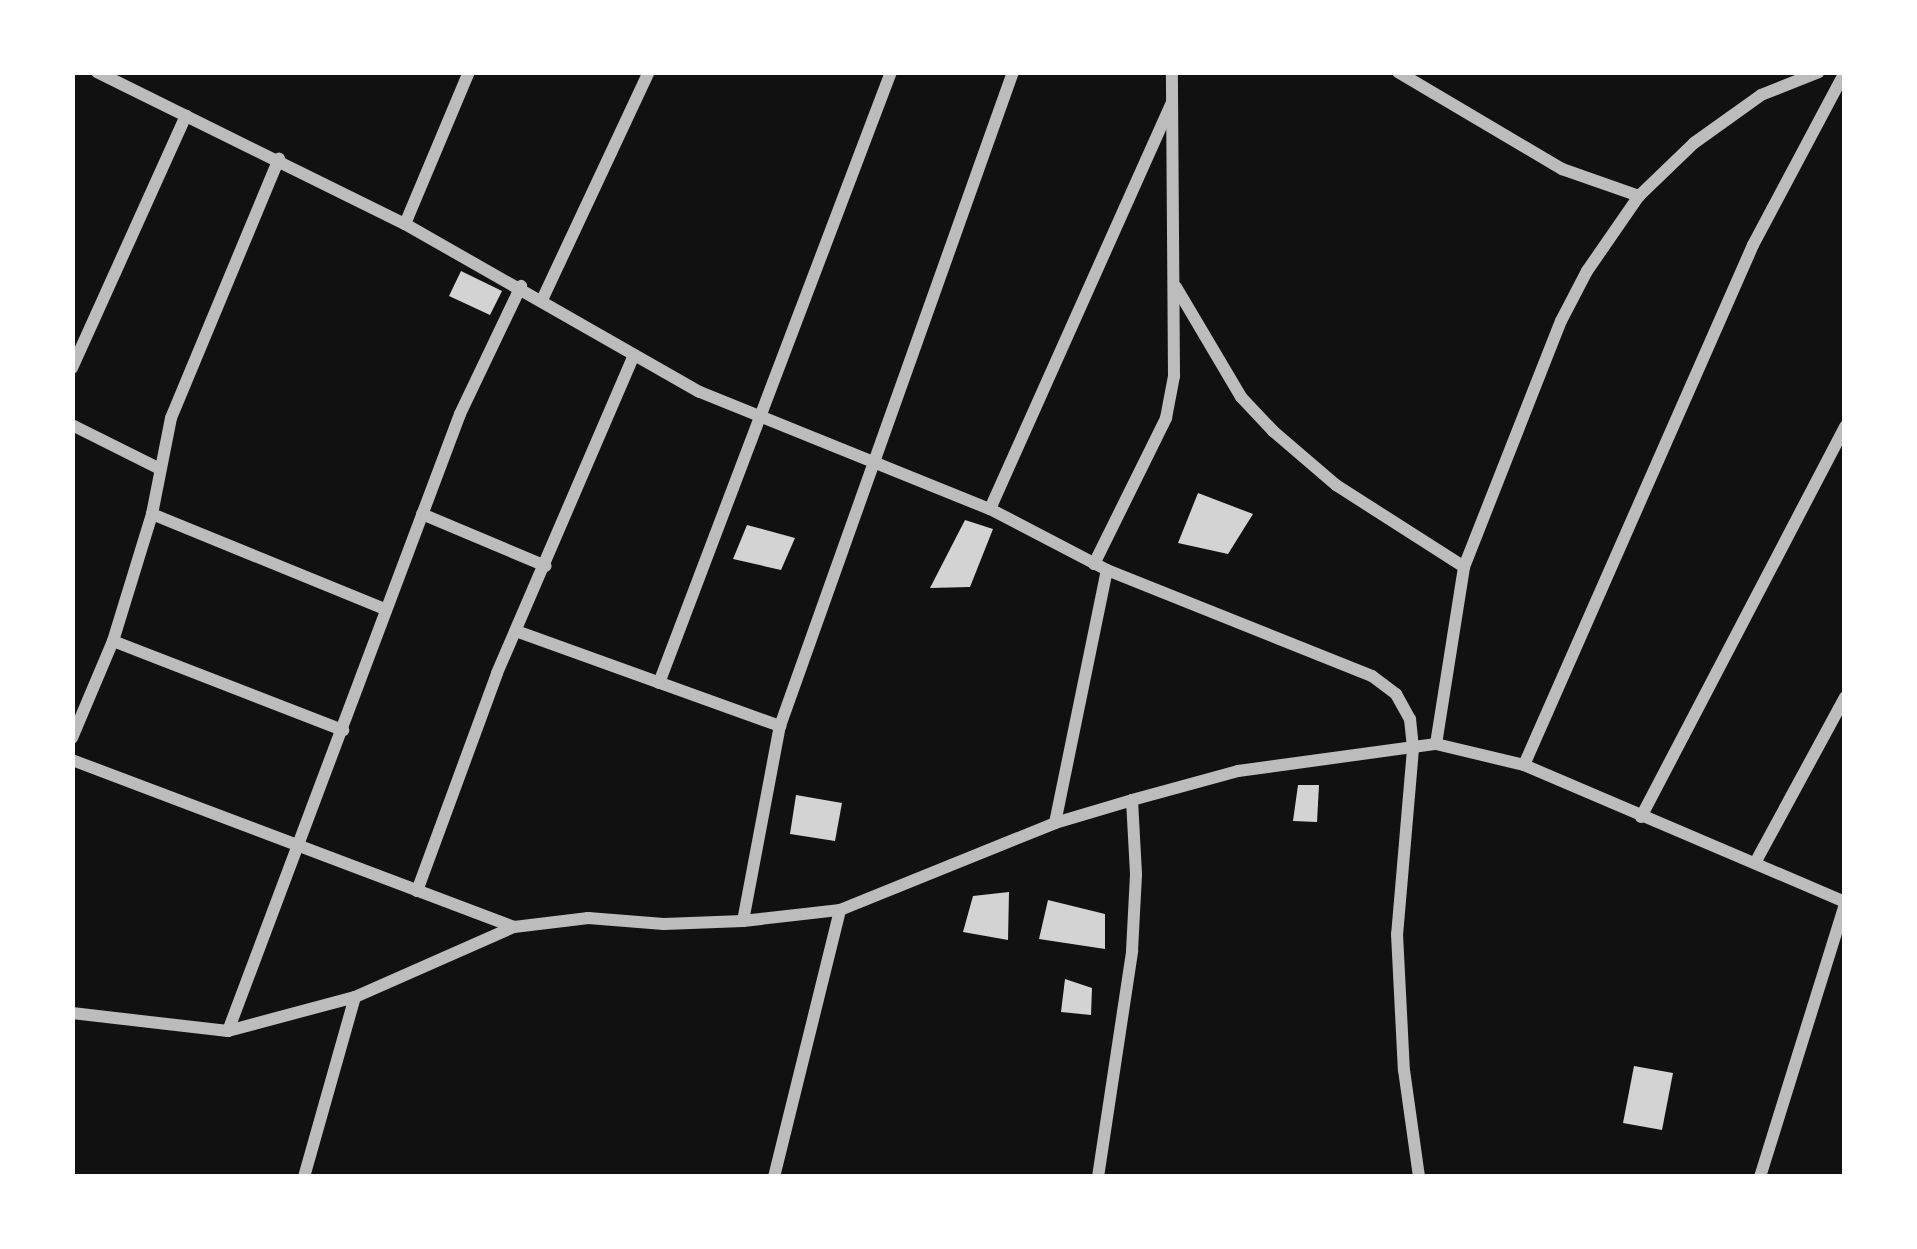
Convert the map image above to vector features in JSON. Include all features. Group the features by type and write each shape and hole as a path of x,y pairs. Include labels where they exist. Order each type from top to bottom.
{"street":[{"path":"97,72 405,224 521,286 633,357 761,417 990,509 1100,567 1372,676 1396,694 1410,719 1413,749 1397,934 1404,1070 1419,1177"},
{"path":"405,224 469,72"},
{"path":"542,300 649,72"},
{"path":"659,682 892,72"},
{"path":"743,921 780,726 1012,72"},
{"path":"1055,823 1100,567 1166,418 1174,376 1172,72"},
{"path":"1398,72 1562,169 1639,196"},
{"path":"1436,744 1464,566 1561,321 1587,271 1639,196 1694,143 1761,95 1819,72"},
{"path":"1524,765 1753,245 1845,72"},
{"path":"990,509 1175,96"},
{"path":"72,368 186,116"},
{"path":"72,738 113,641 152,514 170,418 279,159"},
{"path":"1172,281 1241,397 1273,431 1336,485 1464,566"},
{"path":"228,1031 301,848 422,514 469,396 521,286"},
{"path":"417,891 516,632 633,357"},
{"path":"72,424 158,468"},
{"path":"1641,817 1845,426"},
{"path":"152,514 386,609"},
{"path":"422,514 545,566"},
{"path":"516,632 780,726"},
{"path":"113,641 344,730"},
{"path":"1755,863 1845,697"},
{"path":"72,1013 228,1031 355,997 514,927 588,918 664,924 743,921 840,910 1055,823 1132,800 1238,771 1436,744 1524,765 1845,903 1760,1177"},
{"path":"72,760 514,927"},
{"path":"1097,1177 1132,951 1136,874 1132,800"},
{"path":"774,1177 840,910"},
{"path":"304,1177 355,997"}],"building":[{"path":"461,271 502,291 490,315 449,296"},
{"path":"1198,493 1253,514 1228,554 1178,543"},
{"path":"965,520 993,529 970,587 930,588"},
{"path":"747,525 795,538 781,570 733,559"},
{"path":"1298,785 1319,785 1317,822 1293,821"},
{"path":"796,795 842,803 835,841 790,834"},
{"path":"1009,892 1008,940 963,932 973,896"},
{"path":"1048,900 1105,914 1105,949 1039,939"},
{"path":"1065,979 1092,988 1091,1015 1061,1012"},
{"path":"1634,1066 1673,1073 1662,1130 1623,1123"}]}
